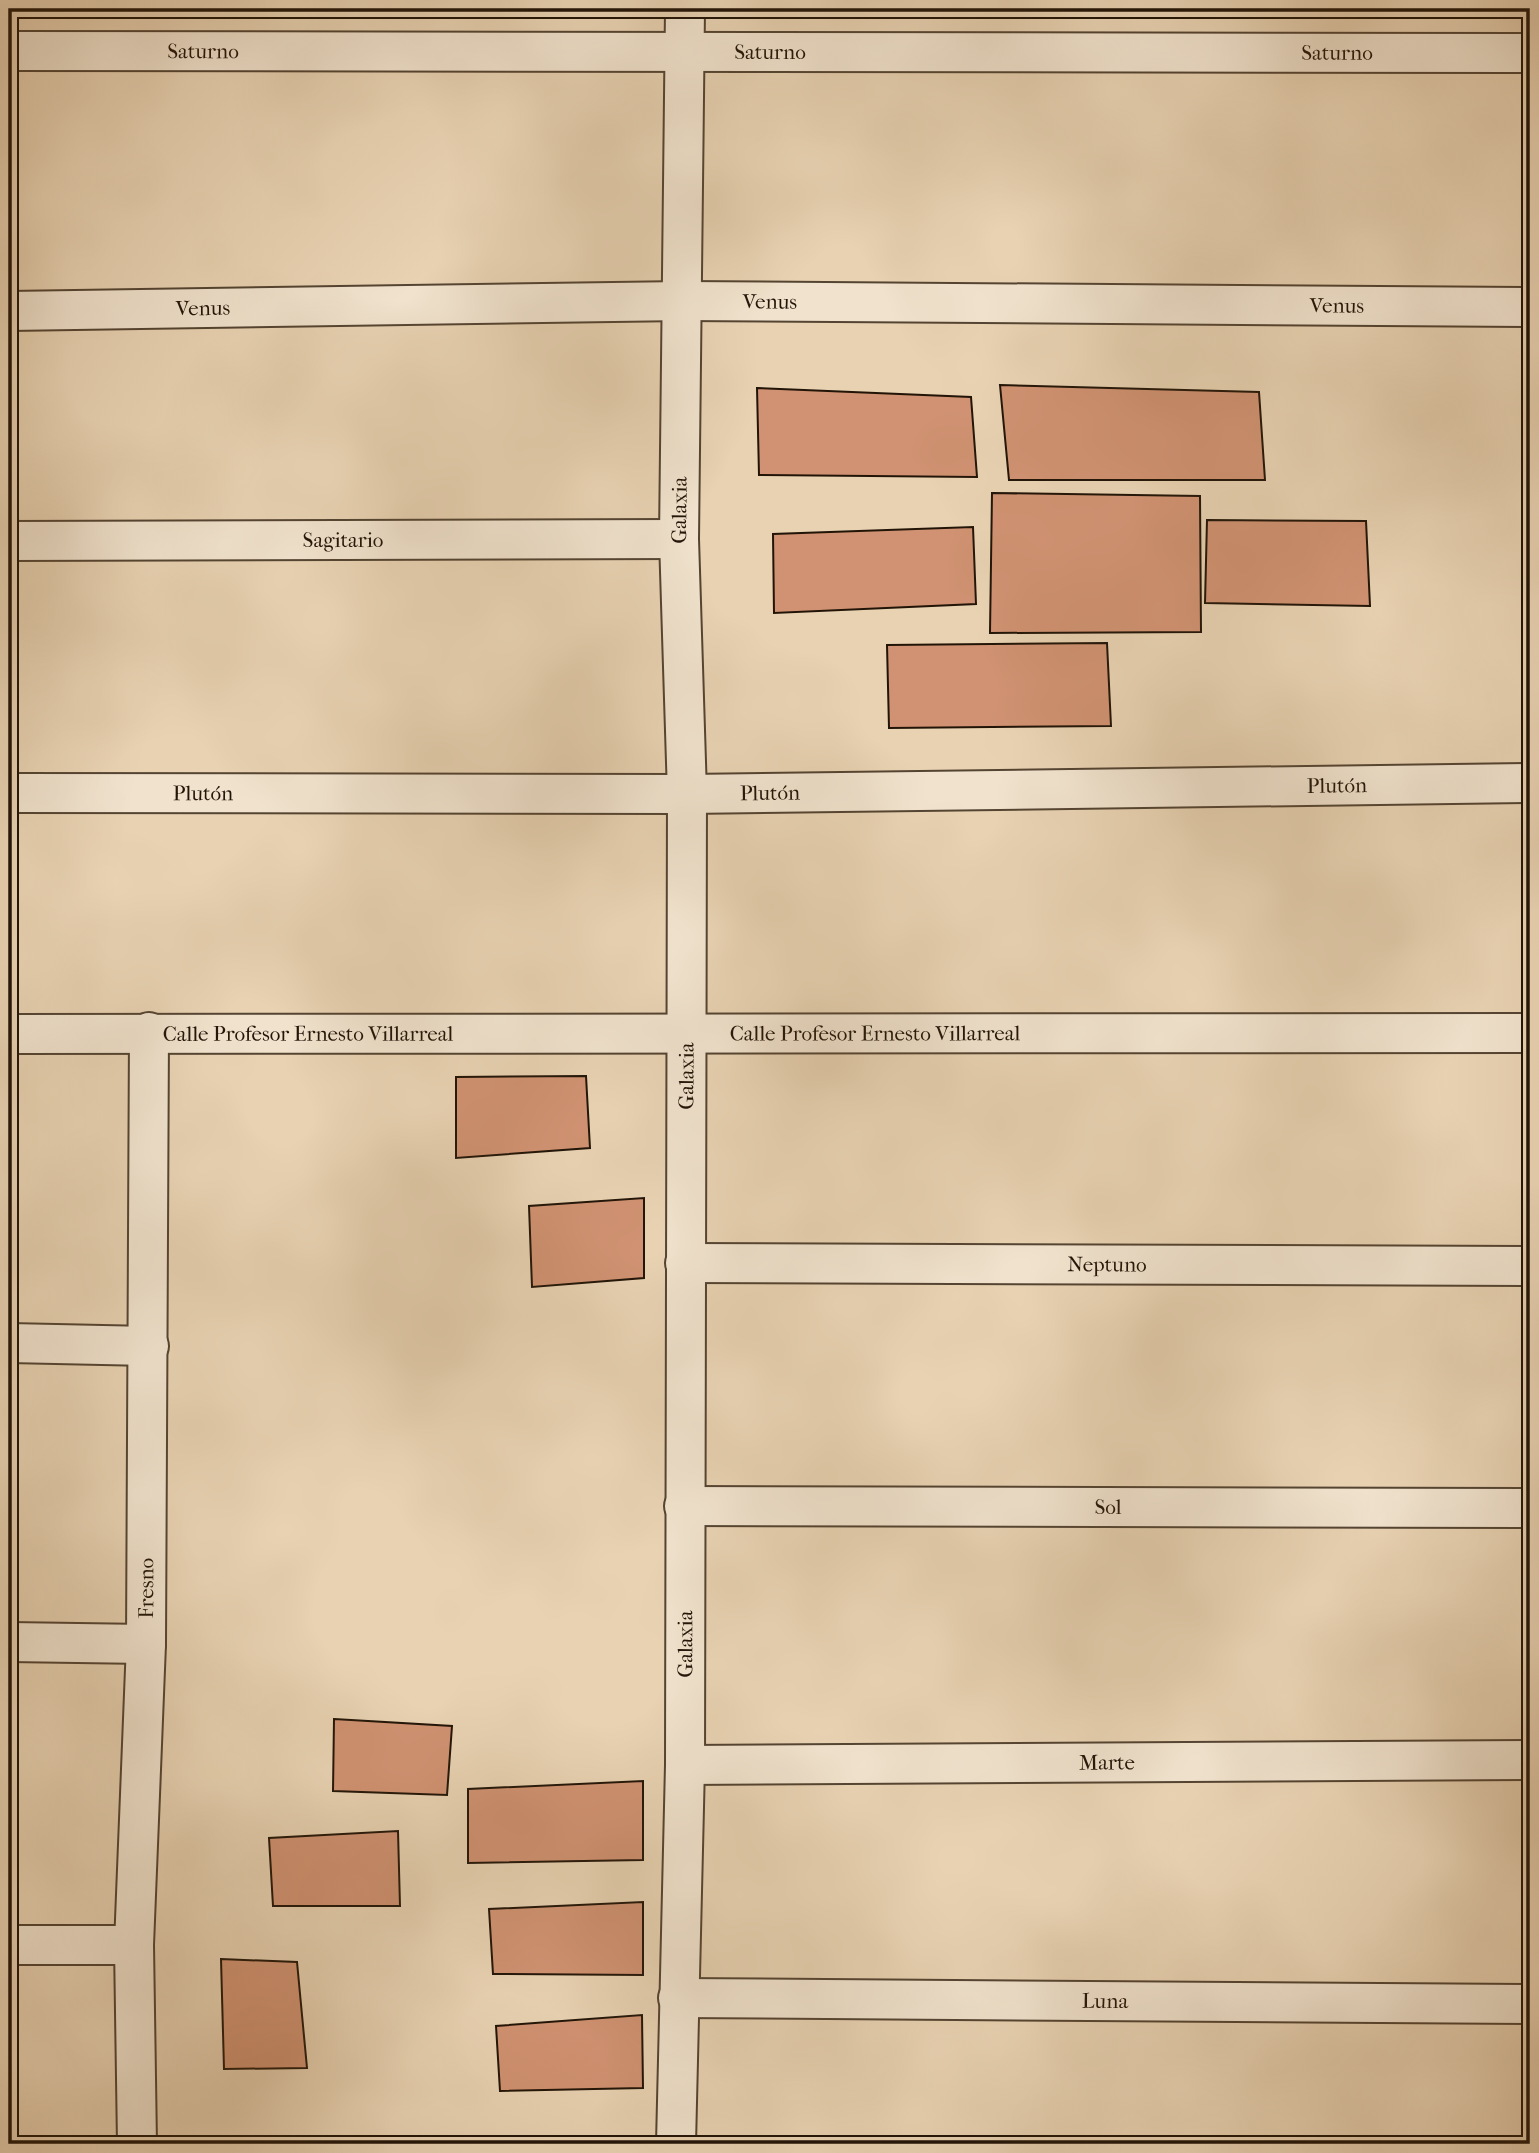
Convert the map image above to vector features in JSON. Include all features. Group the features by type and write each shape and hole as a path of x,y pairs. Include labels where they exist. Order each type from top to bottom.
{"street":[{"name":"Galaxia","path":"676,2144 685,1765 687,794 679,538 685,9"},
{"name":"Saturno","path":"9,51 1530,53"},
{"name":"Venus","path":"9,311 683,301 1530,307"},
{"name":"Sagitario","path":"9,541 679,538"},
{"name":"Plutón","path":"9,793 687,794 1530,783"},
{"name":"Fresno","path":"138,2144 134,1945 146,1644 149,1032"},
{"name":"Calle Profesor Ernesto Villarreal","path":"9,1034 1530,1033"},
{"name":"Neptuno","path":"685,1263 1530,1266"},
{"path":"9,1343 149,1346"},
{"name":"Sol","path":"684,1506 1530,1508"},
{"path":"9,1642 146,1644"},
{"name":"Marte","path":"685,1765 1530,1760"},
{"path":"9,1945 134,1945"},
{"name":"Luna","path":"678,1998 1530,2004"}],"building":[{"path":"1000,385 1259,392 1265,480 1009,480"},
{"path":"757,388 971,397 977,477 759,475"},
{"path":"992,493 1200,496 1201,632 990,633"},
{"path":"1207,520 1366,521 1370,606 1205,603"},
{"path":"973,527 976,604 774,613 773,534"},
{"path":"1107,643 1111,726 889,728 887,645"},
{"path":"586,1076 590,1148 456,1158 456,1077"},
{"path":"644,1198 644,1278 532,1287 529,1206"},
{"path":"334,1719 452,1726 447,1795 333,1791"},
{"path":"643,1781 643,1860 468,1863 468,1789"},
{"path":"398,1831 400,1906 273,1906 269,1838"},
{"path":"643,1902 643,1975 493,1974 489,1909"},
{"path":"221,1959 297,1962 307,2068 224,2069"},
{"path":"642,2015 643,2088 500,2091 496,2026"},
{"path":"643,2139 643,2144 459,2142"}]}
